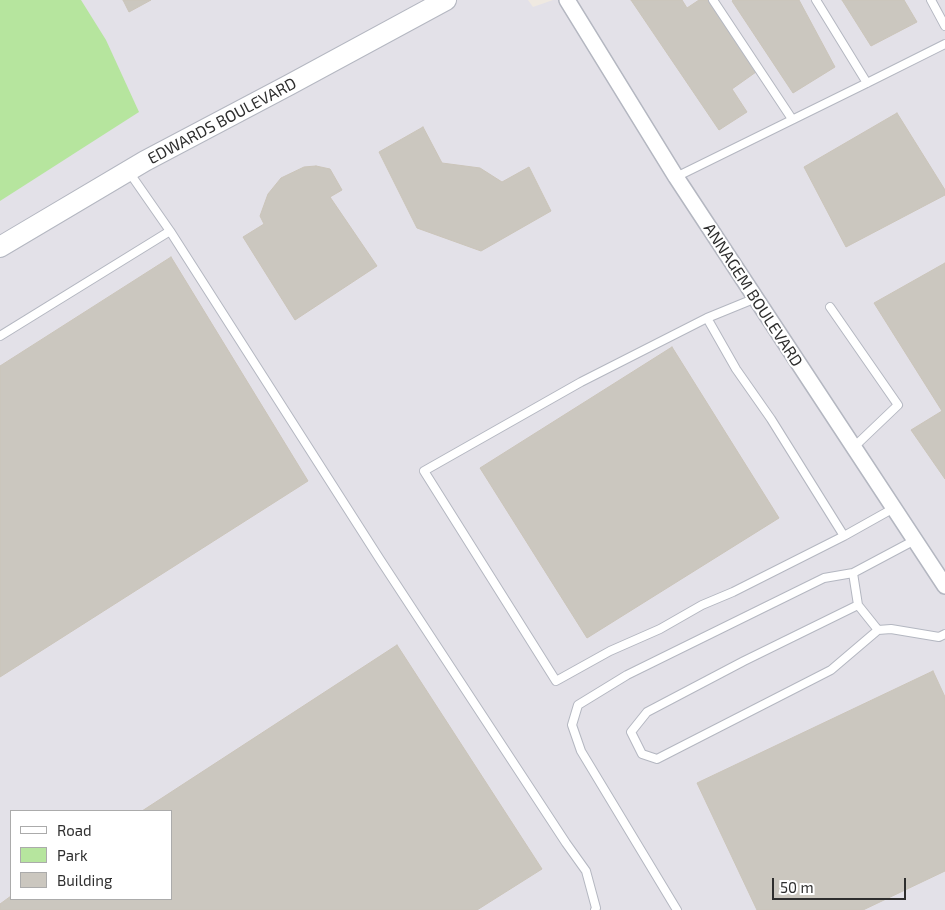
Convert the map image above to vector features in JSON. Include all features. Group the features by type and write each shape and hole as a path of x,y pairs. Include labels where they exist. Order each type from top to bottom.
{"street":[{"name":"EDWARDS BOULEVARD","path":"0,247 145,161 446,0"},
{"name":"ANNAGEM BOULEVARD","path":"567,0 676,176 945,586"}],"lane":[{"path":"713,0 792,119"},
{"path":"816,0 867,83"},
{"path":"931,0 945,26"},
{"path":"676,176 945,44"},
{"path":"128,171 170,231 379,558 586,871 595,910"},
{"path":"0,336 170,231"},
{"path":"756,298 707,318 581,382 424,471 556,681 610,651 660,629 702,605 733,592 844,536 894,508"},
{"path":"830,307 898,405 854,447"},
{"path":"707,318 736,369 772,419 844,536"},
{"path":"677,910 581,751 572,725 578,705 627,675 824,578 853,572 915,540"},
{"path":"853,572 858,605 878,630"},
{"path":"858,605 744,661 647,712 631,732 642,754 657,759 831,670 878,630 890,629 938,637 945,634"}],"shaded area":[{"path":"0,0 528,0 533,7 553,0 945,0 945,910 0,910"}],"green space":[{"path":"0,0 81,0 106,40 139,112 0,201"}],"building":[{"path":"123,0 151,0 129,12"},
{"path":"631,0 682,0 687,8 699,0 708,0 756,72 732,89 747,112 719,130"},
{"path":"733,0 799,0 835,67 793,93"},
{"path":"842,0 904,0 917,22 871,46"},
{"path":"897,113 945,190 945,195 846,247 804,167"},
{"path":"423,127 442,163 480,168 502,182 529,167 551,211 481,251 417,228 379,152"},
{"path":"316,166 330,169 342,190 330,197 377,266 295,320 243,237 264,224 260,216 268,194 281,178 304,167"},
{"path":"171,257 308,481 0,677 0,366"},
{"path":"945,263 945,479 911,430 942,411 874,303"},
{"path":"672,347 779,518 587,638 480,468"},
{"path":"397,645 542,869 477,910 0,910 0,904 10,897 10,900 172,900 172,810 144,810"},
{"path":"933,671 945,697 945,871 863,910 757,910 697,783"}]}
